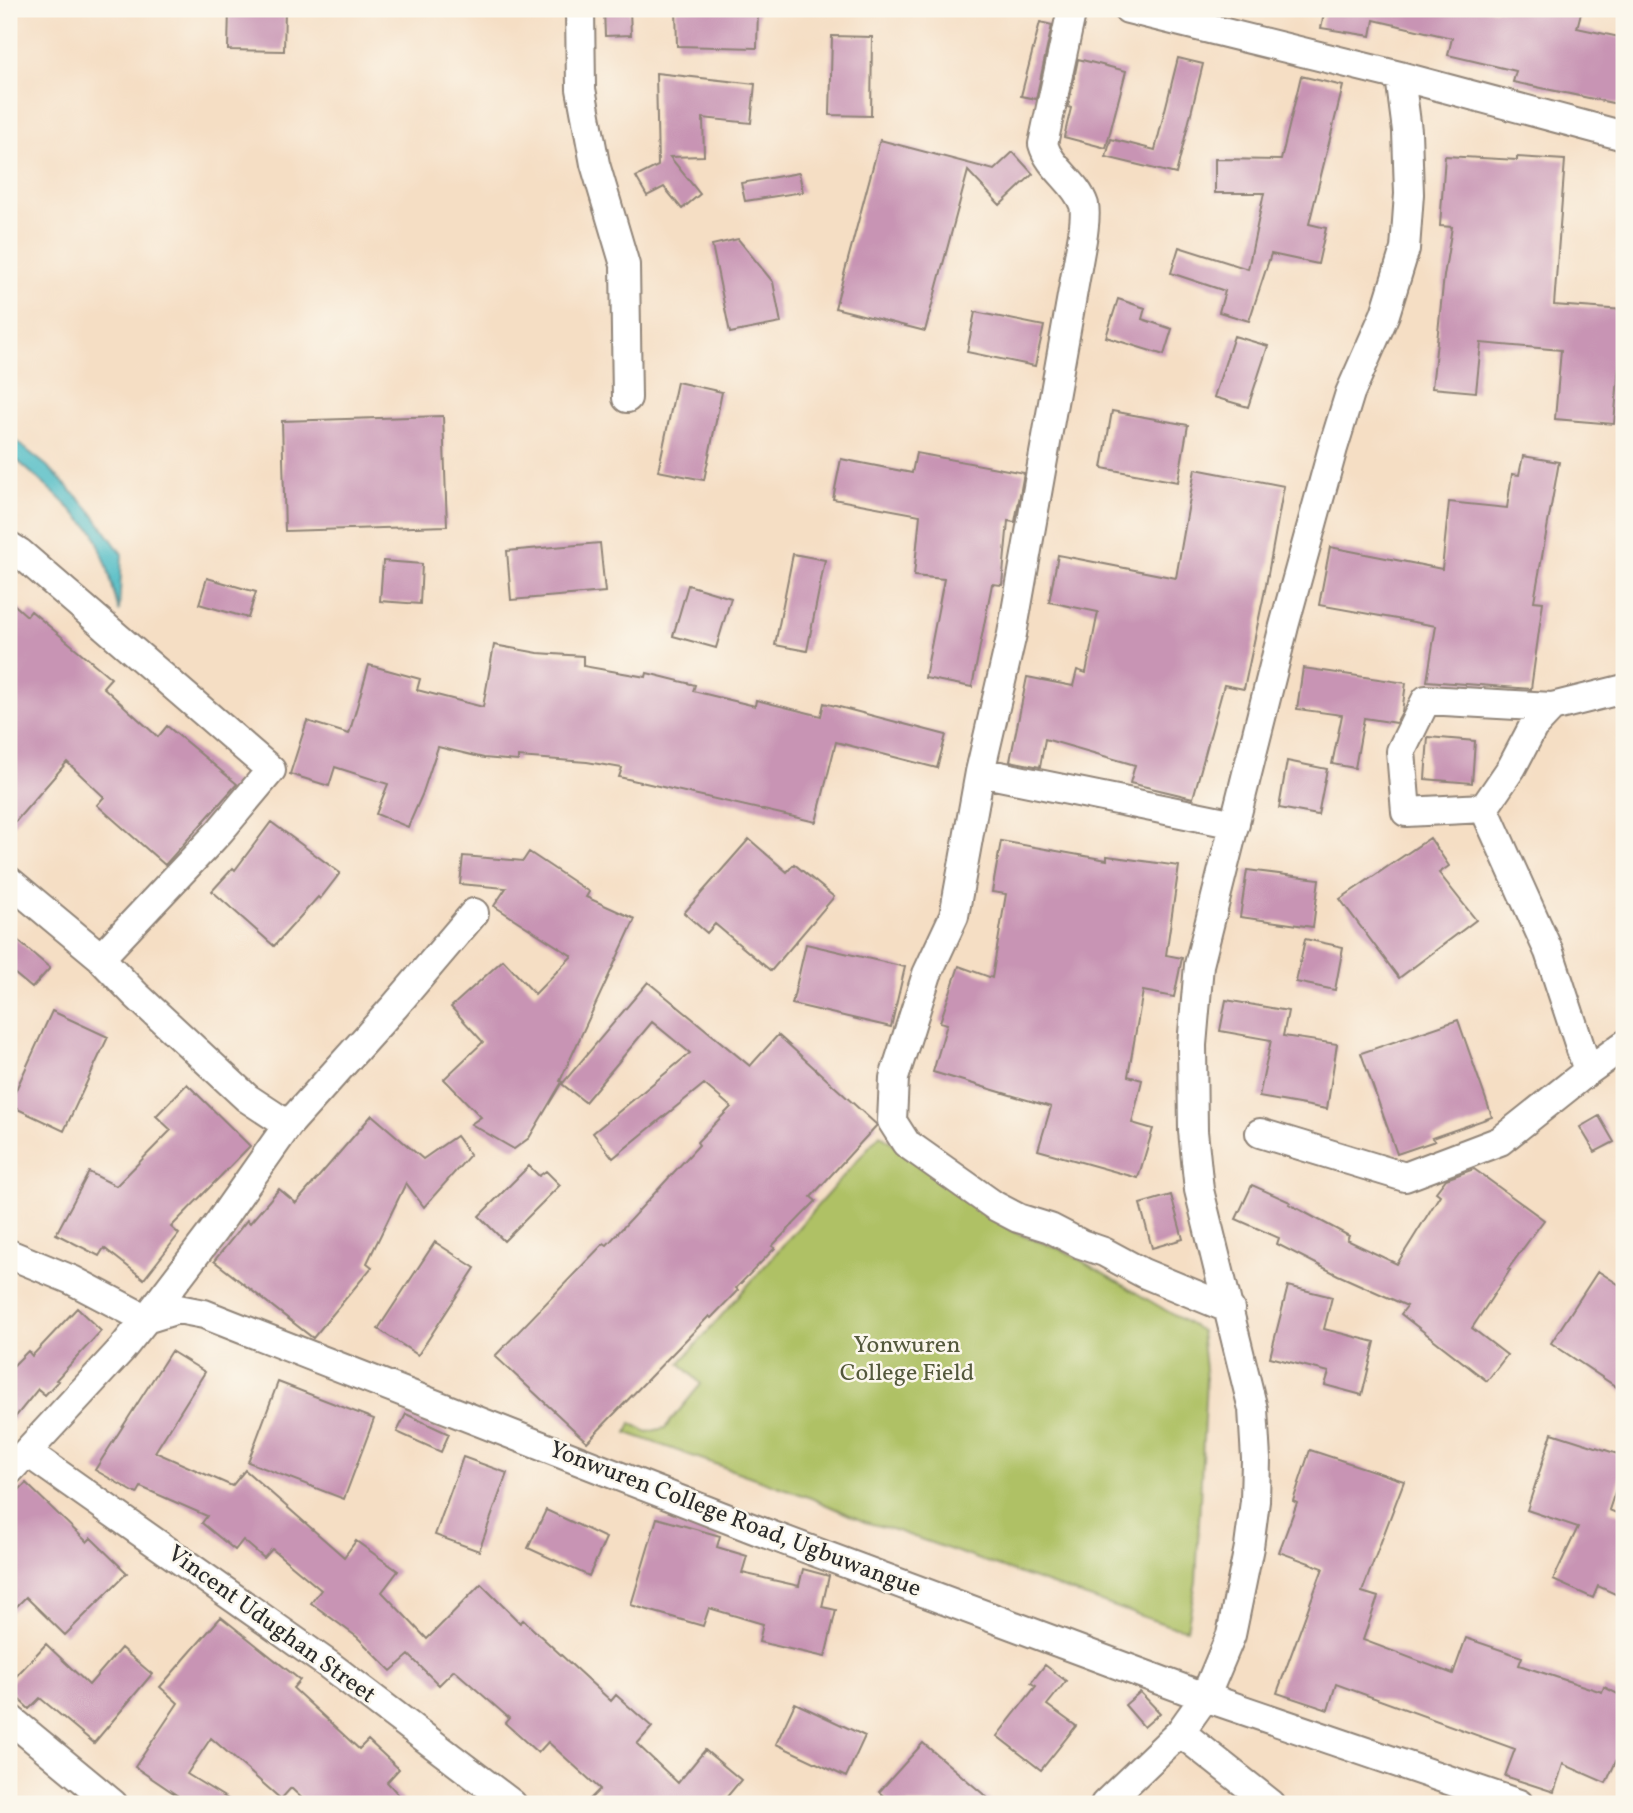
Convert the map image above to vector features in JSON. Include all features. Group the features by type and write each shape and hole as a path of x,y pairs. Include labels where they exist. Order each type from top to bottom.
{"street":[{"path":"580,9 581,89 595,164 625,265 627,398"},
{"path":"1072,9 1043,144 1046,156 1076,191 1084,207 1083,234 1012,634 980,772 954,916 927,974 894,1078 892,1121 906,1143 995,1206 1018,1219 1050,1228 1143,1273 1230,1309"},
{"path":"1128,9 1400,76 1624,136"},
{"path":"1105,1804 1180,1732 1205,1697 1231,1635 1249,1547 1255,1501 1253,1409 1199,1190 1193,1131 1192,1058 1199,965 1284,626 1333,449 1350,393 1385,314 1405,249 1409,194 1407,131 1400,76"},
{"path":"9,546 271,769 219,832 103,955 104,960"},
{"path":"1484,808 1406,812 1401,751 1426,701 1552,707 1624,689"},
{"path":"1484,808 1512,767 1533,727 1552,707"},
{"path":"980,772 1235,824"},
{"path":"1484,808 1549,952 1588,1071"},
{"path":"9,881 104,960 136,995 247,1098 288,1125"},
{"path":"18,1462 121,1350 214,1230 288,1125 474,913"},
{"path":"1260,1133 1405,1177 1500,1141 1624,1045"},
{"path":"9,1254 72,1280 146,1319"},
{"name":"Yonwuren College Road, Ugbuwangue","path":"146,1319 178,1309 204,1314 754,1529 1205,1697 1519,1804"},
{"name":"Vincent Udughan Street","path":"18,1462 330,1665 512,1804"},
{"path":"9,1718 113,1804"},
{"path":"1180,1732 1271,1804"}],"green space":[{"name":"Yonwuren College Field","path":"880,1134 1014,1232 1065,1251 1201,1331 1206,1379 1196,1582 1187,1629 1170,1626 865,1522 811,1498 627,1433 631,1423 647,1432 665,1428 701,1384 680,1363"}],"water":[{"path":"9,436 47,466 90,510 122,554 119,612 107,566 94,532 9,453"}],"building":[{"path":"229,9 285,9 284,51 228,50"},
{"path":"604,9 630,9 631,35 605,36"},
{"path":"676,9 758,9 757,48 677,46"},
{"path":"1325,9 1582,9 1577,28 1624,38 1622,105 1513,82 1516,71 1448,55 1452,38 1374,20 1371,36 1321,28"},
{"path":"1040,22 1052,25 1036,99 1021,96"},
{"path":"832,36 872,37 871,116 830,115"},
{"path":"1178,58 1203,64 1176,174 1106,157 1111,139 1155,150"},
{"path":"1078,59 1126,71 1106,148 1064,137"},
{"path":"656,73 755,84 751,123 703,118 704,156 670,157 700,194 682,209 664,187 647,196 636,177 658,166"},
{"path":"1301,76 1343,86 1309,224 1326,228 1318,264 1271,254 1249,321 1219,312 1225,291 1171,273 1179,247 1248,269 1264,193 1215,193 1215,159 1281,160"},
{"path":"880,140 994,170 1013,152 1033,174 1000,205 968,171 925,331 835,308"},
{"path":"1445,156 1565,160 1554,305 1624,310 1624,354 1620,354 1614,424 1555,419 1561,350 1481,343 1476,392 1432,388 1452,227 1440,226"},
{"path":"799,173 803,192 745,201 741,183"},
{"path":"738,239 773,282 781,323 730,333 712,245"},
{"path":"1118,299 1145,308 1142,319 1172,329 1164,355 1106,337"},
{"path":"975,312 1044,326 1035,366 967,352"},
{"path":"1234,336 1268,346 1248,407 1214,397"},
{"path":"677,382 722,392 704,480 658,471"},
{"path":"1112,411 1188,425 1178,482 1102,468"},
{"path":"443,416 447,526 285,531 282,421"},
{"path":"916,453 1024,473 1015,522 1008,521 1002,585 992,584 972,687 925,678 944,579 914,576 920,515 833,499 841,459 912,473"},
{"path":"1523,456 1559,462 1534,601 1543,602 1531,689 1427,681 1436,626 1319,605 1330,547 1442,569 1449,502 1507,508 1512,474 1519,475"},
{"path":"1195,469 1284,486 1244,689 1224,685 1193,798 1130,783 1135,765 1045,739 1040,767 1010,761 1027,677 1073,686 1077,670 1086,673 1098,612 1049,602 1058,555 1176,578"},
{"path":"600,543 605,592 511,600 507,551"},
{"path":"793,554 825,560 807,651 775,645"},
{"path":"383,561 422,564 420,604 380,601"},
{"path":"207,578 256,592 248,618 199,604"},
{"path":"688,585 731,598 716,648 673,636"},
{"path":"9,600 27,616 31,611 111,678 103,687 158,737 167,726 237,784 165,865 97,805 104,797 67,762 9,829"},
{"path":"494,645 538,653 583,656 583,666 646,677 647,673 695,685 693,691 755,706 756,700 821,716 824,703 946,735 937,768 836,742 816,822 619,777 622,768 587,762 518,757 518,761 484,758 438,747 408,827 376,814 388,784 335,767 329,786 290,774 307,721 349,734 369,665 420,679 417,690 483,707"},
{"path":"1303,668 1406,683 1402,712 1396,723 1364,718 1355,768 1332,764 1342,715 1297,709"},
{"path":"1428,737 1475,741 1472,783 1425,779"},
{"path":"1287,761 1327,769 1318,815 1279,808"},
{"path":"271,822 340,873 320,899 318,897 274,946 212,891 233,868 235,870"},
{"path":"1430,838 1449,866 1439,873 1476,920 1399,978 1340,899"},
{"path":"749,839 787,872 794,864 834,897 771,971 715,924 707,933 684,913"},
{"path":"1001,841 1107,860 1107,856 1179,866 1166,955 1182,958 1174,997 1143,991 1128,1076 1142,1080 1132,1123 1153,1129 1138,1178 1038,1150 1051,1107 933,1072 947,1024 940,1022 959,966 992,978 1006,894 992,892"},
{"path":"529,852 589,892 586,897 635,919 560,1081 562,1082 529,1138 514,1149 471,1124 481,1117 444,1079 483,1042 451,1007 503,960 535,994 572,956 494,906 506,888 460,884 463,856 523,861"},
{"path":"1247,870 1319,879 1313,927 1240,917"},
{"path":"9,933 50,968 32,988 9,969"},
{"path":"1305,939 1343,947 1335,990 1296,982"},
{"path":"806,944 905,967 891,1027 792,1004"},
{"path":"648,982 750,1066 778,1035 877,1125 811,1197 816,1201 772,1246 775,1248 736,1288 738,1290 711,1318 709,1316 587,1442 495,1356 604,1243 607,1245 731,1107 704,1084 613,1158 593,1133 690,1053 652,1022 585,1102 562,1084"},
{"path":"1226,1000 1288,1011 1283,1036 1337,1044 1327,1109 1259,1097 1271,1040 1220,1031"},
{"path":"52,1011 108,1037 64,1131 9,1105"},
{"path":"1458,1020 1492,1117 1432,1138 1435,1141 1397,1154 1361,1053"},
{"path":"187,1084 250,1146 171,1227 179,1234 144,1279 104,1248 99,1256 56,1234 89,1172 116,1186 171,1130 156,1116"},
{"path":"372,1115 423,1159 456,1136 470,1155 424,1207 406,1183 367,1263 372,1267 313,1338 214,1261 247,1220 250,1223 279,1189 296,1203"},
{"path":"1599,1116 1614,1142 1595,1152 1580,1127"},
{"path":"529,1166 539,1176 546,1171 560,1185 504,1241 479,1216"},
{"path":"1474,1169 1544,1220 1508,1269 1510,1270 1472,1328 1507,1355 1487,1381 1401,1314 1407,1306 1277,1244 1279,1238 1236,1219 1252,1185 1290,1202 1289,1204 1349,1236 1347,1240 1397,1264 1440,1195 1436,1192 1446,1179"},
{"path":"1171,1195 1183,1239 1152,1248 1140,1204"},
{"path":"435,1242 475,1268 418,1355 378,1329"},
{"path":"1598,1271 1624,1288 1624,1392 1551,1343"},
{"path":"1288,1286 1332,1297 1324,1329 1375,1342 1362,1395 1325,1385 1329,1372 1270,1357"},
{"path":"77,1308 101,1331 45,1395 38,1389 9,1425 9,1370 28,1351 32,1356"},
{"path":"171,1351 205,1372 155,1452 232,1486 245,1470 344,1557 356,1541 398,1571 382,1592 427,1639 481,1584 520,1623 523,1620 611,1701 616,1695 652,1727 637,1744 678,1783 705,1750 741,1780 721,1804 585,1804 600,1789 548,1742 538,1753 505,1723 509,1718 454,1670 439,1685 409,1655 391,1671 357,1637 311,1603 321,1590 272,1549 264,1558 243,1540 235,1550 202,1523 207,1516 141,1487 137,1494 95,1470"},
{"path":"278,1382 374,1419 344,1499 248,1462"},
{"path":"406,1414 449,1434 441,1452 397,1432"},
{"path":"1552,1433 1624,1456 1624,1465 1609,1510 1624,1516 1624,1598 1598,1586 1593,1598 1553,1580 1578,1527 1527,1510"},
{"path":"1310,1450 1404,1481 1362,1592 1378,1597 1363,1640 1453,1674 1466,1638 1522,1657 1519,1665 1602,1692 1604,1687 1624,1697 1624,1744 1606,1783 1563,1764 1554,1792 1505,1776 1515,1749 1336,1684 1328,1710 1277,1693 1323,1568 1279,1552 1297,1503 1293,1501"},
{"path":"463,1457 507,1473 479,1551 435,1535"},
{"path":"26,1483 87,1542 91,1538 127,1573 65,1635 26,1597 9,1614 9,1500"},
{"path":"546,1510 606,1538 589,1576 528,1548"},
{"path":"657,1518 720,1536 717,1547 747,1556 742,1573 799,1586 803,1569 829,1576 822,1607 836,1610 825,1657 759,1642 763,1624 709,1608 703,1626 631,1605"},
{"path":"221,1617 300,1680 293,1688 359,1749 368,1740 399,1769 387,1782 407,1804 308,1804 291,1788 281,1799 211,1738 187,1774 236,1804 190,1804 135,1767 178,1703 160,1687"},
{"path":"46,1644 89,1685 121,1648 152,1674 94,1743 40,1698 29,1709 9,1690 9,1684"},
{"path":"1045,1665 1066,1681 1047,1705 1076,1726 1041,1770 997,1736 1036,1686 1031,1683"},
{"path":"1140,1692 1160,1713 1144,1727 1125,1705"},
{"path":"795,1703 865,1736 846,1777 776,1744"},
{"path":"923,1743 995,1804 893,1804 879,1792"}]}
